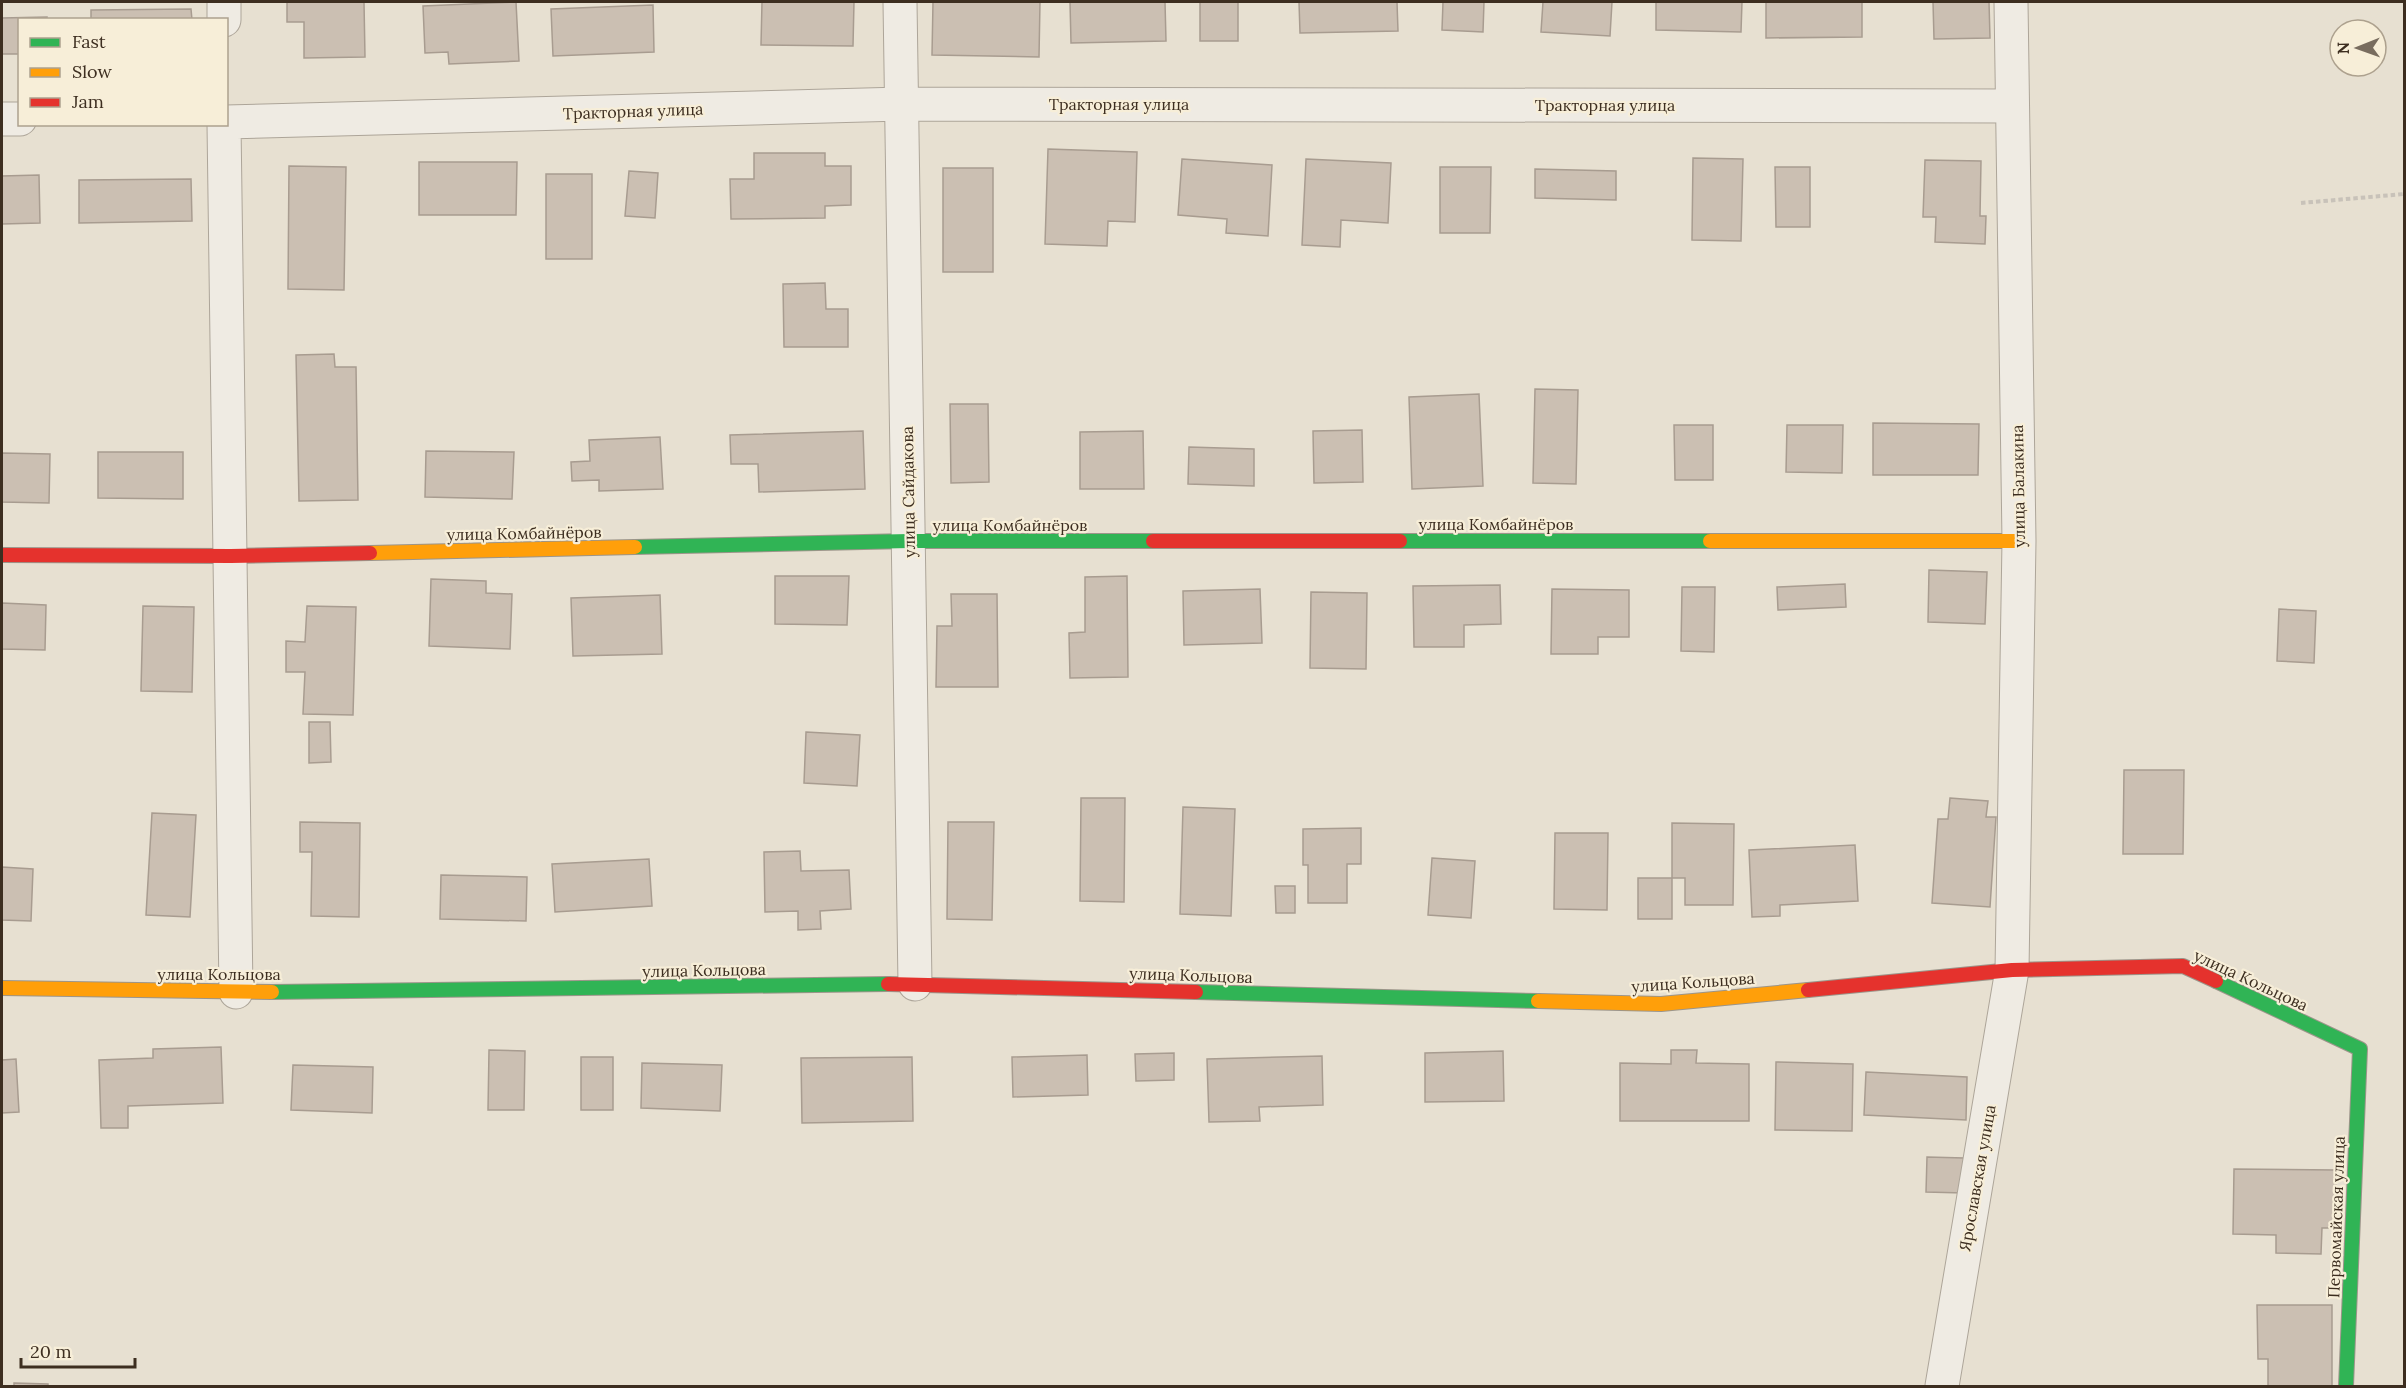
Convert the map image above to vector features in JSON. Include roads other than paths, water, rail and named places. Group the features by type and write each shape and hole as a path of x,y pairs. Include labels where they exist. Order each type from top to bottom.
{"street":[{"path":"224,2 224,18"},
{"name":"улица Сайдакова","path":"900,2 915,984"},
{"name":"улица Балакина","path":"2011,2 2019,541 2012,970"},
{"name":"Тракторная улица","path":"228,123 902,104 2011,106"},
{"path":"2,118 18,119"},
{"path":"225,126 236,992"},
{"name":"улица Комбайнёров","path":"2,555 231,556 909,541 2019,541"},
{"name":"улица Кольцова","path":"2,988 236,992 915,984 1661,1004 2012,970 2183,966 2360,1049"},
{"name":"Ярославская улица","path":"1942,1386 2012,970"},
{"name":"Первомайская улица","path":"2346,1386 2360,1049"}]}
